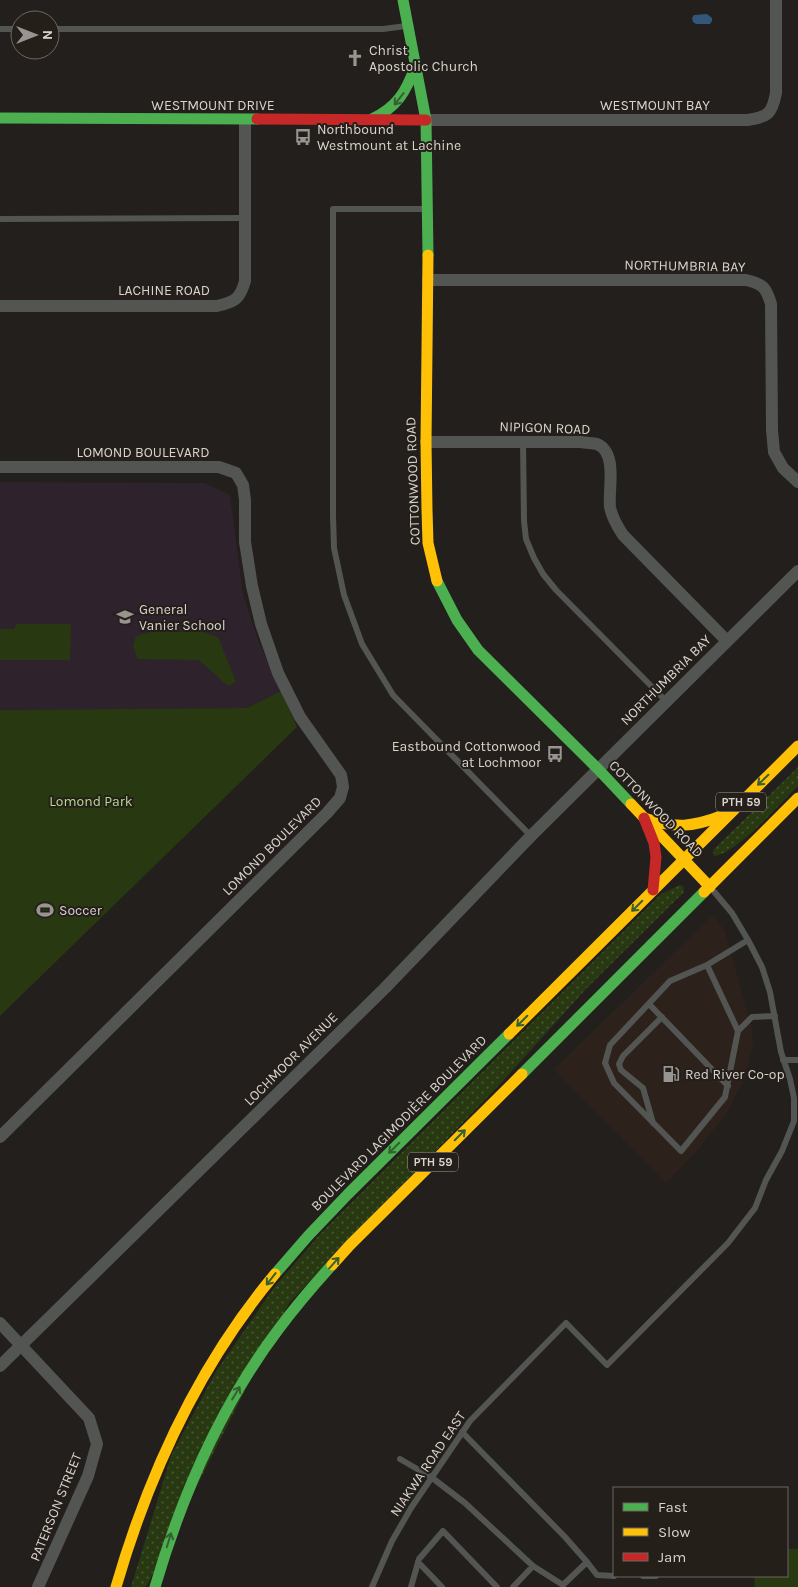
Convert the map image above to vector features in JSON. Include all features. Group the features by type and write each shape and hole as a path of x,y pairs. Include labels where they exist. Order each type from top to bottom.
{"main road":[{"name":"COTTONWOOD ROAD","path":"403,0 426,120 428,208 426,442 428,543 438,584 453,612 478,650 598,769 710,887"},
{"path":"370,120 392,108 400,99 408,87 415,67"},
{"name":"WESTMOUNT DRIVE","path":"0,118 426,120"},
{"name":"BOULEVARD LAGIMODIÈRE BOULEVARD","path":"116,1587 134,1526 165,1448 196,1388 247,1310 281,1266 325,1218 798,746"},
{"name":"PTH 59","path":"155,1587 185,1495 214,1434 238,1389 300,1301 357,1238 798,798"},
{"path":"644,818 661,824 690,827 730,812"},
{"path":"644,818 654,843 656,857 653,890"}],"street":[{"name":"WESTMOUNT BAY","path":"426,120 747,120 762,118 773,107 776,93 776,0"},
{"name":"LACHINE ROAD","path":"0,306 217,306 231,303 241,293 245,281 245,120"},
{"name":"NORTHUMBRIA BAY","path":"428,280 746,280 756,282 767,290 771,304 772,430 774,452 783,468 798,482"},
{"name":"NIPIGON ROAD","path":"426,442 582,442 598,445 607,453 610,465 612,518 623,535 727,641"},
{"name":"LOMOND BOULEVARD","path":"0,467 220,467 236,473 243,485 246,542 252,586 278,673 300,717 340,775 342,787 340,798 327,813 0,1137"},
{"name":"NORTHUMBRIA BAY","path":"598,769 798,571"},
{"name":"LOCHMOOR AVENUE","path":"0,1366 385,988 598,769"},
{"name":"PATERSON STREET","path":"0,1323 89,1418 97,1444 88,1476 38,1587"}],"lane":[{"path":"60,29 383,28 408,26"},
{"path":"428,208 333,209 334,548 344,595 362,644 392,695 531,836"},
{"path":"0,219 245,218"},
{"path":"523,441 524,521 526,539 534,558 543,574 556,590 666,701"},
{"path":"710,887 732,913 762,967 775,1016 783,1060 798,1060"},
{"path":"748,940 708,965 670,981 610,1045 604,1063 614,1082 681,1151 725,1097 738,1031 752,1017 775,1016"},
{"path":"708,965 738,1031"},
{"path":"649,1004 728,1086"},
{"path":"653,1123 643,1088 618,1068 618,1064 623,1056 662,1017"},
{"name":"NIAKWA ROAD EAST","path":"372,1587 392,1541 432,1476 470,1420 566,1323 608,1365 728,1243 755,1208 794,1121 794,1098 783,1060"},
{"path":"462,1432 587,1562 597,1575 613,1576"},
{"path":"400,1459 432,1476 465,1503 533,1566 563,1585 587,1562"},
{"path":"411,1587 418,1559 442,1531 497,1587"},
{"path":"418,1562 442,1587"},
{"path":"513,1587 533,1566"}],"shaded area":[{"name":"General Vanier School","path":"0,482 205,483 230,495 243,594 258,640 281,691 247,708 0,710"},
{"path":"713,915 725,931 752,1030 753,1045 746,1075 728,1111 702,1145 666,1183 554,1069"}],"green space":[{"path":"16,624 71,624 70,660 0,660 0,629 14,629"},
{"path":"151,632 202,632 218,637 236,682 228,686 199,660 138,659 133,646 136,636"},
{"name":"Lomond Park","path":"281,691 297,727 0,1016 0,710 247,708"},
{"path":"798,767 798,786 747,836 725,852 715,856 713,853 714,849"},
{"path":"680,885 683,886 684,892 586,989 500,1084 289,1303 146,1587 131,1587 171,1456 215,1373 275,1286 322,1232 661,894"},
{"path":"788,1549 798,1549 798,1587 755,1587 754,1577 788,1577"}],"water":[{"path":"707,14 712,18 710,24 696,24 693,22 692,18 694,15"}],"traffic: fast":[{"path":"403,0 426,120 428,255"},
{"path":"372,119 388,109 400,98 415,67"},
{"path":"0,118 257,119"},
{"path":"437,581 457,620 478,650 631,804"},
{"path":"522,1074 704,892"},
{"path":"275,1274 348,1194 509,1034"},
{"path":"155,1587 190,1486 238,1390 278,1330 332,1265"}],"traffic: slow":[{"path":"428,255 427,510 428,543 437,581"},
{"path":"509,1034 798,746"},
{"path":"704,892 798,798"},
{"path":"631,804 710,887"},
{"path":"644,818 666,824 684,825 703,822 724,815"},
{"path":"332,1265 522,1074"},
{"path":"116,1587 144,1503 179,1422 222,1346 247,1309 275,1274"}],"traffic: jam":[{"path":"257,119 426,120"},
{"path":"644,818 654,843 656,857 653,890"}],"place":[{"name":"Christ Apostolic Church","path":"355,58"},
{"name":"Northbound Westmount at Lachine","path":"303,137"},
{"name":"General Vanier School","path":"125,617"},
{"name":"Eastbound Cottonwood at Lochmoor","path":"555,754"},
{"name":"Soccer","path":"45,910"},
{"name":"Red River Co-op","path":"671,1074"}]}
